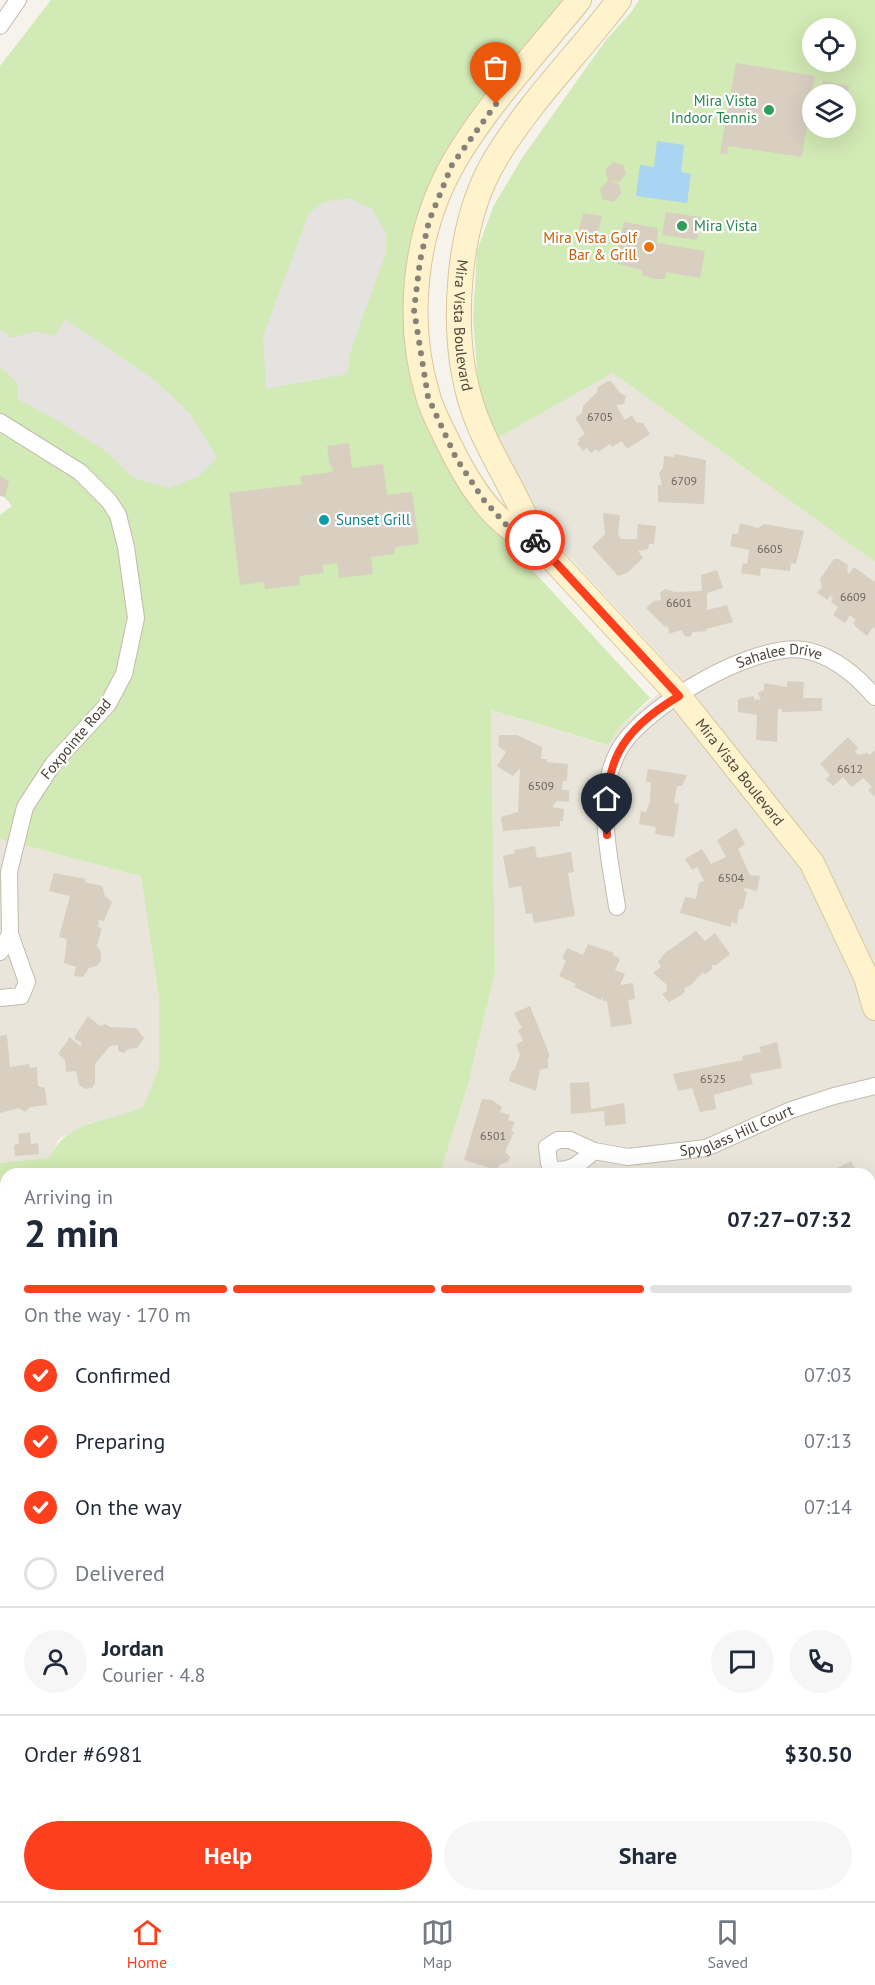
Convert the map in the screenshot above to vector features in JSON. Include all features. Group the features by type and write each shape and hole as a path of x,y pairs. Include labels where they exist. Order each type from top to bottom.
{"street":[{"path":"0,26 18,0"},
{"name":"Mira Vista Boulevard","path":"534,538 509,528 483,499 456,458 428,397 414,310 420,261 429,221 452,165 469,138 579,0"},
{"name":"Mira Vista Boulevard","path":"619,0 514,131 494,160 477,202 461,277 458,322 472,405 490,452 526,515 534,538 679,696 812,863 866,977 875,1008"},
{"name":"Foxpointe Road","path":"0,422 80,472 110,501 118,515 126,547 136,618 124,674 108,704 53,764 24,807 9,872 10,934 27,982 21,996 0,998"},
{"name":"Sahalee Drive","path":"617,907 605,806 610,776 618,751 636,726 679,696 736,662 767,653 803,650 838,664 863,682 875,697"},
{"path":"0,951 10,934"},
{"name":"Spyglass Hill Court","path":"594,1151 628,1157 706,1148 791,1110 875,1086"}],"shaded area":[{"path":"349,198 372,209 386,233 386,253 351,350 347,374 266,389 263,336 309,213 323,202"},
{"path":"65,319 156,381 191,415 217,458 199,476 170,488 133,478 107,452 57,420 17,399 17,383 0,367 0,329 11,338 36,331 55,336"},
{"path":"613,373 875,562 875,1168 442,1168 468,1084 495,973 491,710 607,745 619,728 679,676 545,530 492,441"},
{"path":"0,839 141,876 159,999 159,1067 145,1106 125,1116 87,1124 59,1139 49,1158 0,1163"}],"green space":[{"path":"51,0 566,0 445,151 413,275 406,327 480,513 650,698 619,728 608,745 491,710 495,973 468,1084 442,1168 0,1168 0,1163 49,1158 58,1144 79,1128 144,1106 159,1067 159,999 141,876 0,839 0,515 12,506 0,492 0,66"},
{"path":"639,0 875,0 875,562 613,373 492,441 480,407 473,319 477,251 493,207 522,158 606,40"}],"water":[{"path":"657,141 684,145 681,172 691,174 687,203 636,196 640,165 654,167"}],"building":[{"name":"Mira Vista Indoor Tennis","path":"736,63 815,76 813,84 802,84 802,138 805,138 802,157 728,146 727,154 720,153"},
{"path":"823,81 839,84 822,84"},
{"path":"613,162 623,165 626,174 619,182 608,180 605,170"},
{"path":"608,180 619,184 621,194 614,202 602,199 600,189"},
{"name":"Mira Vista","path":"666,212 701,217 697,240 662,235"},
{"path":"583,213 602,216 598,234 579,231"},
{"name":"Mira Vista Golf Bar & Grill","path":"624,222 658,228 657,243 705,251 700,278 666,272 665,279 655,279 642,275 642,270 617,264 619,255 616,255"},
{"path":"611,381 620,393 626,396 624,404 616,405 625,420 632,415 636,422 643,423 650,434 627,449 622,441 612,447 610,444 598,452 596,449 591,453 587,448 583,451 577,443 580,441 578,439 585,434 575,418 582,413 583,406 597,392 598,387"},
{"name":"Sunset Grill","path":"349,443 352,468 383,464 387,495 412,492 419,544 395,547 395,554 371,557 373,574 339,578 337,563 322,565 324,573 299,576 300,585 265,589 264,582 240,585 229,493 302,484 300,476 333,472 327,446"},
{"path":"675,454 706,460 704,504 658,502 658,485 662,485 659,473 663,468 664,456 674,457"},
{"path":"0,476 9,481 5,497 0,496"},
{"path":"603,513 620,515 618,535 621,539 637,539 638,524 656,526 654,544 649,544 648,549 638,551 643,558 627,573 618,576 592,547 605,534"},
{"path":"740,523 758,528 764,524 804,531 796,564 791,563 790,571 761,568 760,576 741,573 743,563 747,564 749,550 730,546 732,534 738,534"},
{"path":"834,559 839,559 848,565 849,574 854,567 875,582 875,629 873,627 867,636 856,627 853,623 856,620 850,615 845,623 833,615 838,607 831,602 833,598 830,596 828,600 817,593 822,587 820,579"},
{"path":"717,570 723,588 707,593 707,610 727,605 733,622 706,629 707,631 693,632 690,637 685,636 681,630 669,634 668,626 665,627 646,608 654,601 661,600 660,593 665,589 675,592 702,591 701,575"},
{"path":"787,681 804,682 803,698 822,698 822,711 782,712 782,709 778,709 777,742 756,740 757,715 738,712 738,699 754,696 754,700 761,699 758,693 764,690 764,683 787,687"},
{"path":"499,735 517,735 542,747 541,759 547,759 547,762 568,764 567,781 563,781 562,790 569,790 569,802 557,801 552,807 564,809 560,826 503,831 501,817 518,812 520,768 513,776 497,766 506,752 498,746"},
{"path":"848,737 858,748 855,751 858,755 867,753 870,755 875,750 875,797 868,790 872,787 863,778 852,787 843,777 833,786 826,779 830,775 820,764"},
{"path":"648,769 687,775 682,786 677,786 674,803 679,804 674,837 655,834 656,827 639,824 641,811 646,812 650,801 651,782 646,782"},
{"path":"736,828 745,844 738,849 750,875 760,876 757,891 745,888 743,890 747,892 743,909 739,909 737,924 731,922 731,927 680,913 685,897 696,899 699,883 704,881 697,867 692,870 685,859 702,849 711,864 726,857 717,840"},
{"path":"535,846 537,858 571,852 574,872 568,873 575,916 534,923 532,913 526,914 521,886 509,888 503,856 515,853 514,850"},
{"path":"54,873 86,879 85,882 102,886 105,896 112,902 104,921 99,920 98,927 102,928 97,946 101,952 101,961 89,968 83,977 74,976 76,967 64,963 67,939 59,937 70,896 49,891"},
{"path":"696,931 705,941 715,933 730,954 716,965 712,965 712,969 706,974 702,973 691,985 684,988 685,992 669,1002 662,994 667,991 667,985 653,973 661,967 658,962 665,953"},
{"path":"588,944 614,953 613,955 620,959 615,970 625,974 620,985 633,983 635,999 628,1000 632,1024 611,1027 607,1001 603,1001 602,996 601,1000 574,987 576,984 559,976 566,961 562,958 567,948 583,955"},
{"path":"530,1006 550,1056 548,1068 540,1070 536,1091 509,1081 520,1055 516,1044 523,1041 518,1030 522,1028 514,1013"},
{"path":"88,1016 100,1026 105,1024 110,1027 136,1028 144,1038 137,1048 128,1049 124,1053 118,1051 118,1045 110,1046 95,1064 95,1083 92,1088 85,1089 79,1085 76,1071 66,1072 65,1060 58,1054 70,1037 80,1046 82,1043 75,1039 75,1036"},
{"path":"7,1035 10,1067 29,1064 30,1068 37,1067 38,1086 45,1088 47,1105 30,1107 25,1112 18,1108 0,1113 0,1036"},
{"path":"777,1042 782,1068 750,1074 753,1084 714,1095 716,1109 700,1112 692,1088 678,1091 673,1074 743,1060 742,1056 761,1052 759,1047"},
{"path":"589,1082 591,1109 624,1103 626,1124 605,1126 604,1111 571,1114 570,1083"},
{"path":"482,1099 492,1100 502,1107 500,1112 510,1115 508,1120 515,1122 511,1131 514,1132 505,1152 510,1157 508,1162 500,1164 497,1168 490,1168 464,1160"},
{"path":"30,1132 31,1144 38,1143 39,1154 15,1156 14,1145 19,1144 18,1134"},
{"path":"851,1161 855,1168 837,1168"}],"way so far":[{"path":"496,104 469,138 452,165 429,221 420,261 414,310 428,397 456,458 483,499 509,528 535,540"}],"place":[{"name":"Mira Vista Indoor Tennis","path":"769,110"},
{"name":"Mira Vista","path":"682,226"},
{"name":"Mira Vista Golf Bar & Grill","path":"649,247"},
{"name":"Sunset Grill","path":"324,520"}],"route":[{"path":"535,540 679,696 650,713 636,726 618,751 610,776 605,806 607,835"}]}
